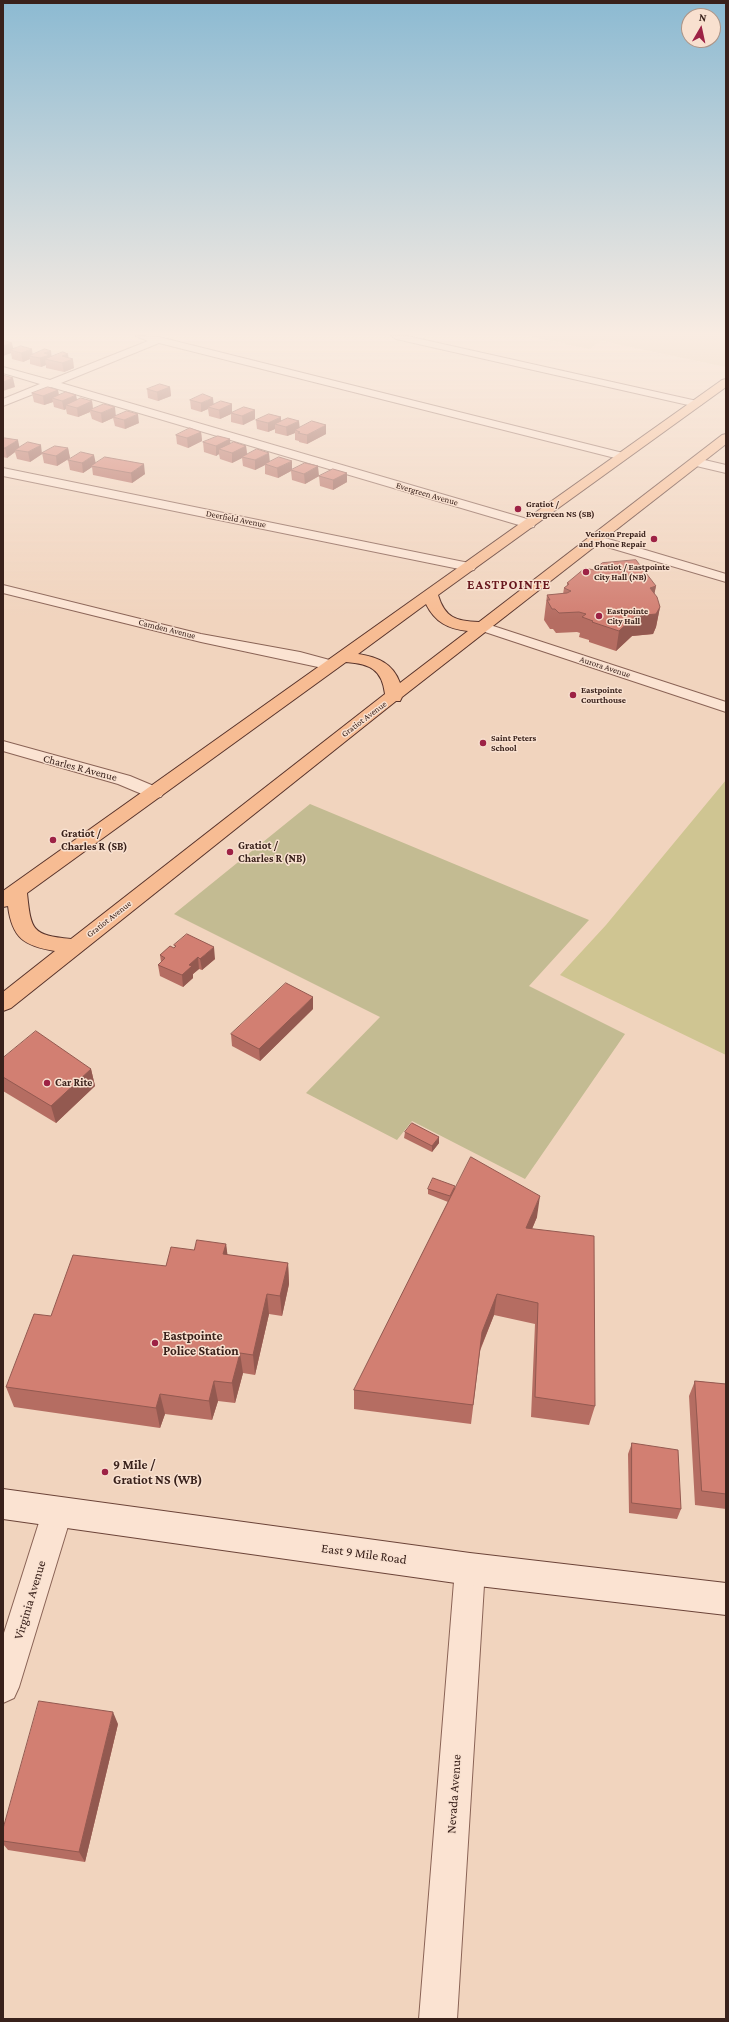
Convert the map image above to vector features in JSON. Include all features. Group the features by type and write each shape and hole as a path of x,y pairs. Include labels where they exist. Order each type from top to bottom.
{"main road":[{"path":"74,946 40,942 29,937 23,930 10,896 156,793 337,661 659,430"},
{"name":"Gratiot Avenue","path":"3,1002 287,778 394,697 726,438"},
{"path":"431,595 436,612 446,620 463,626 484,627"},
{"path":"337,661 366,660 382,666 390,677 393,685 394,697"},
{"name":"East 9 Mile Road","path":"3,1504 57,1513 470,1569 726,1599"}],"street":[{"name":"Evergreen Avenue","path":"211,430 529,524"},
{"path":"520,430 623,456"},
{"path":"696,462 726,469"},
{"name":"Deerfield Avenue","path":"3,472 470,567"},
{"path":"595,539 726,578"},
{"name":"Camden Avenue","path":"3,589 201,638 300,657 337,661"},
{"name":"Aurora Avenue","path":"484,627 726,708"},
{"name":"Charles R Avenue","path":"3,746 124,780 156,793"},
{"name":"Virginia Avenue","path":"3,1687 57,1513"},
{"name":"Nevada Avenue","path":"438,2019 470,1569"}],"shaded area":[{"path":"726,780 726,1055 560,975 606,925"},
{"path":"310,804 589,920 529,986 625,1034 525,1179 412,1121 397,1140 306,1093 380,1017 174,914"}],"building":[{"path":"185,430 201,432 187,438 176,435"},
{"path":"296,430 316,430 307,435 298,433 300,432"},
{"path":"218,436 230,439 216,446 203,442"},
{"path":"3,439 18,440 3,448"},
{"path":"28,442 41,445 28,452 15,450"},
{"path":"234,442 246,446 232,453 219,449"},
{"path":"55,446 68,448 56,456 42,453"},
{"path":"257,449 269,453 255,460 242,457"},
{"path":"81,452 94,455 82,463 68,460"},
{"path":"105,457 144,464 131,473 91,466"},
{"path":"279,457 292,461 277,468 265,464"},
{"path":"305,463 318,466 304,474 291,470"},
{"path":"333,469 347,473 333,480 319,476"},
{"path":"636,560 656,586 650,588 657,597 660,607 656,614 635,616 619,631 582,617 586,614 579,612 559,613 555,609 552,609 547,600 550,600 547,595 567,593 571,591 564,588 569,584 567,583 585,568 594,570 602,563"},
{"path":"187,934 214,947 200,959 198,957 189,965 192,966 182,975 158,965 165,958 160,955 170,946 174,948 176,946 174,945"},
{"path":"286,983 313,997 259,1049 231,1034"},
{"name":"Car Rite","path":"36,1031 91,1069 51,1106 3,1077 3,1058"},
{"path":"412,1123 439,1137 432,1146 405,1132"},
{"path":"471,1157 540,1196 526,1228 594,1236 595,1406 535,1397 538,1303 497,1294 482,1332 473,1405 354,1390"},
{"path":"433,1178 455,1186 450,1196 428,1189"},
{"path":"197,1240 226,1244 223,1254 288,1263 280,1296 267,1294 253,1355 240,1353 232,1383 214,1381 209,1401 160,1394 156,1408 6,1387 34,1314 51,1316 73,1255 166,1266 171,1247 194,1250"},
{"path":"695,1381 726,1384 726,1494 702,1491"},
{"path":"632,1443 678,1450 681,1509 632,1503"},
{"path":"39,1701 113,1712 79,1852 3,1841 3,1829"}],"place":[{"name":"Gratiot / Evergreen NS (SB)","path":"518,509"},
{"name":"Verizon Prepaid and Phone Repair","path":"654,539"},
{"name":"Gratiot / Eastpointe City Hall (NB)","path":"586,572"},
{"name":"Eastpointe City Hall","path":"599,616"},
{"name":"Eastpointe Courthouse","path":"573,695"},
{"name":"Saint Peters School","path":"483,743"},
{"name":"Gratiot / Charles R (SB)","path":"53,840"},
{"name":"Gratiot / Charles R (NB)","path":"230,852"},
{"name":"Car Rite","path":"47,1083"},
{"name":"Eastpointe Police Station","path":"155,1343"},
{"name":"9 Mile / Gratiot NS (WB)","path":"105,1472"}],"district":[{"name":"EASTPOINTE","path":"509,585"}]}
